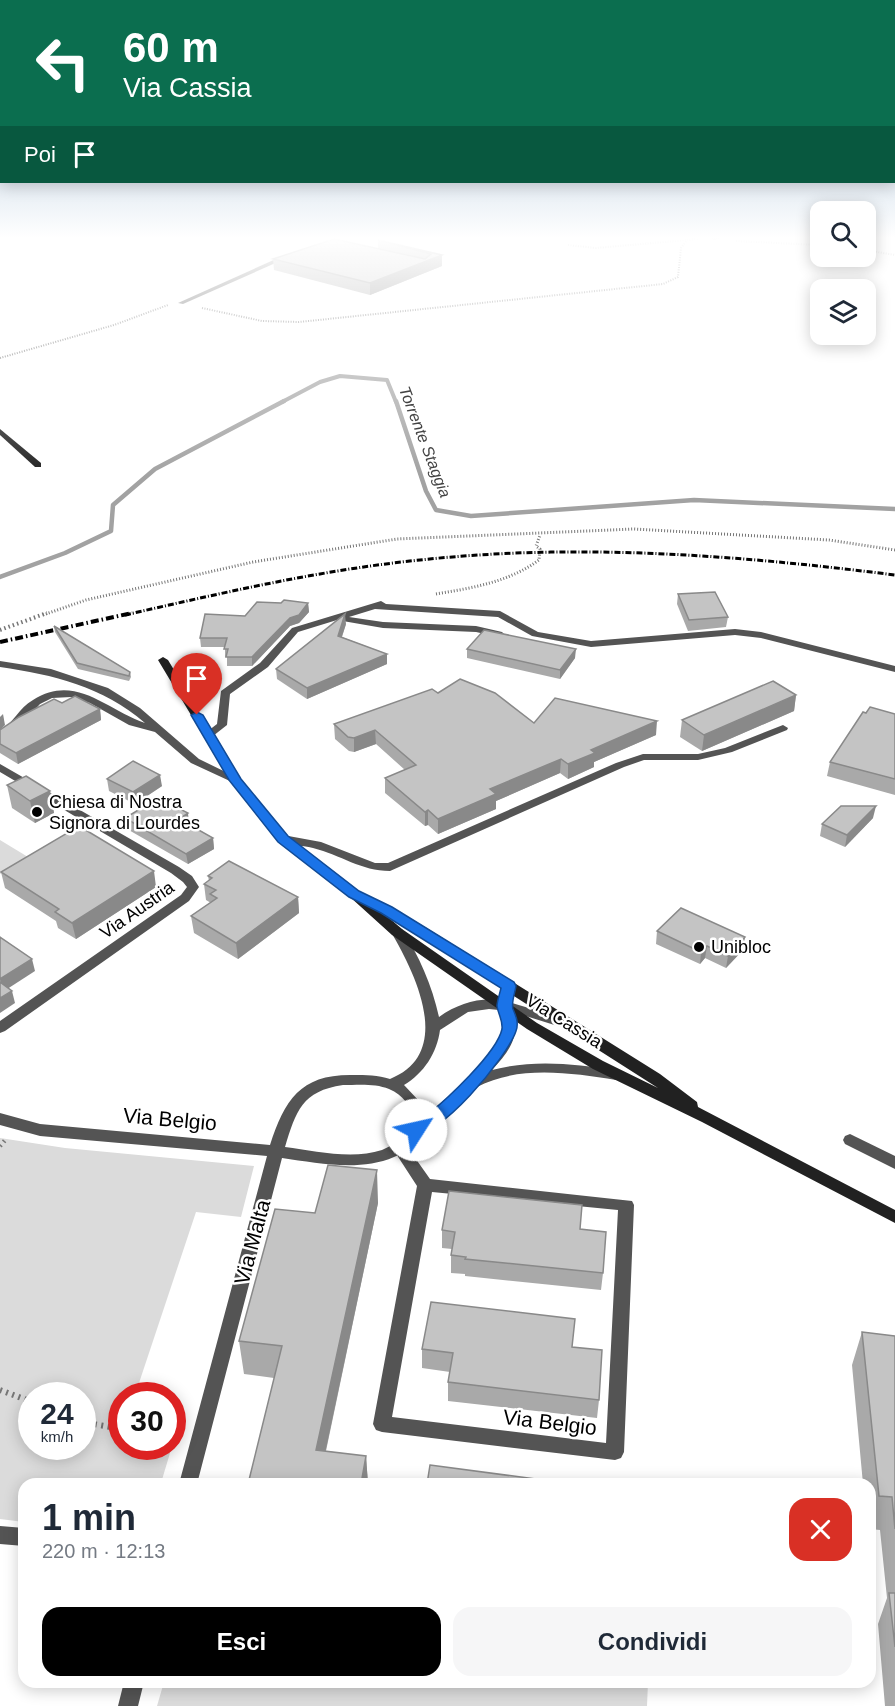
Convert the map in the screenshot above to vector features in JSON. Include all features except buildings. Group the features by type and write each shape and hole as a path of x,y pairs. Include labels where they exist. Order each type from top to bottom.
{"main road":[{"path":"0,431 38,465"},
{"name":"Via Cassia","path":"163,660 236,780 283,839 354,894 397,932 505,1007 616,1075 707,1118 895,1217"},
{"name":"Via Cassia","path":"354,894 387,910 655,1078 707,1118"}],"street":[{"path":"209,734 222,724 225,693 264,665 295,630 373,606 400,601"},
{"path":"373,606 500,614 535,634 591,644 735,632 761,634 895,669"},
{"path":"336,618 383,625 476,629 509,636"},
{"path":"519,638 563,648"},
{"path":"0,664 48,671 93,685 130,705 199,764 236,780"},
{"path":"0,737 15,727 37,701 63,692 86,696 127,720 161,730"},
{"path":"283,839 317,845 374,867 390,867 620,765 643,757 698,757 728,750 783,728"},
{"name":"Via Austria","path":"0,767 183,875 191,884 192,891 0,1028"},
{"path":"391,1083 403,1080 418,1065 427,1049 433,1028 415,963 397,932"},
{"path":"425,1185 400,1149 416,1130 431,1121 471,1084 501,1047 508,1035 510,1022 505,1007 509,986"},
{"path":"433,1028 458,1011 471,1006 505,1007 571,1025"},
{"path":"471,1084 500,1073 544,1067 567,1067 616,1075"},
{"name":"Via Malta","path":"190,1478 276,1151 293,1108 304,1092 313,1086 345,1080 391,1083"},
{"path":"391,1083 405,1094 413,1105 417,1122 416,1130"},
{"name":"Via Belgio","path":"0,1119 40,1130 354,1160 380,1157 400,1149"},
{"path":"850,1140 895,1163"},
{"name":"Via Belgio","path":"425,1185 626,1205 615,1452 382,1424 425,1185"},
{"path":"0,1534 18,1536"},
{"path":"128,1706 132,1688"}],"path":[{"path":"0,358 137,317"},
{"path":"242,317 262,321 299,322 351,317"},
{"path":"0,630 75,603 254,562 397,539 540,535 634,529 829,540 895,550"},
{"path":"400,601 491,582 532,567 539,560 540,549 536,546 540,535"},
{"path":"0,1390 18,1397"}],"shaded area":[{"path":"0,840 28,857 0,874"},
{"path":"0,1138 65,1148 254,1166 241,1217 196,1212 139,1382 108,1382 108,1460 168,1460 162,1478 18,1478 18,1521 0,1519"},
{"path":"162,1688 648,1688 647,1706 157,1706"}],"waterway":[{"name":"Torrente Staggia","path":"282,402 320,382 340,376 387,380 396,402"},
{"name":"Torrente Staggia","path":"0,577 65,553 111,531 113,505 155,469 284,401"},
{"name":"Torrente Staggia","path":"396,401 426,491 436,510 471,516 694,500 895,509"}],"railway":[{"path":"125,615 308,576 383,564 479,555 539,552 658,554 776,562 895,575"},
{"path":"0,642 132,613"}],"place":[{"name":"Chiesa di Nostra Signora di Lourdes","path":"37,812"},
{"name":"Unibloc","path":"699,947"}],"route":[{"path":"197,715 248,798 283,839 354,894 387,910 509,986 505,1007 509,1015 510,1028 501,1047 471,1084 431,1121 416,1130"}]}
